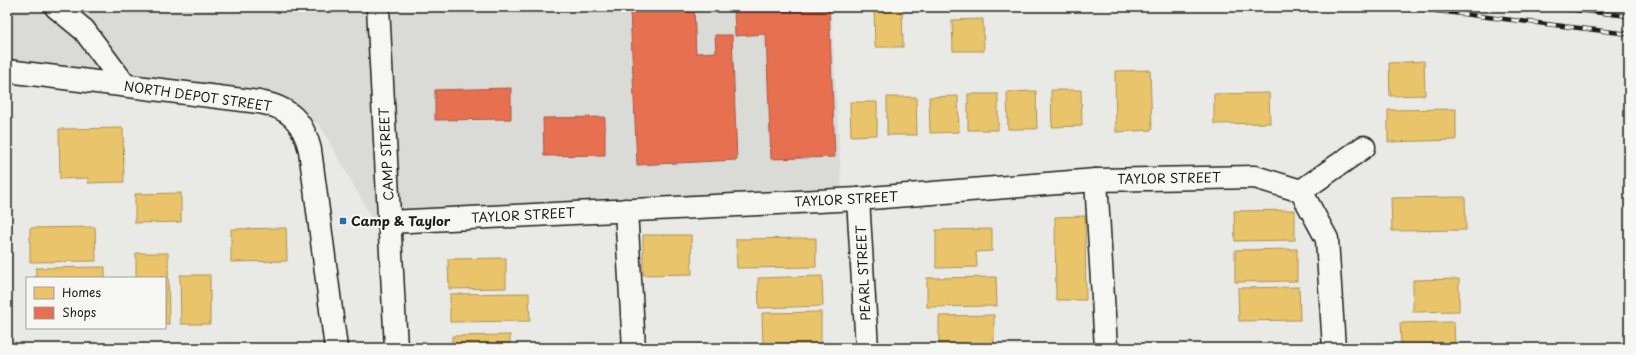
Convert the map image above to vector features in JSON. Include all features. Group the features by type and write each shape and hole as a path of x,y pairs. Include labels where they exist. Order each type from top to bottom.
{"street":[{"path":"56,7 84,30 125,85"},
{"name":"CAMP STREET","path":"378,7 396,348"},
{"name":"NORTH DEPOT STREET","path":"7,71 269,104 287,112 300,125 308,142 314,169 336,348"},
{"path":"1334,348 1327,239 1301,191 1364,147"},
{"name":"TAYLOR STREET","path":"389,222 858,199 1096,180 1255,177 1301,191"},
{"path":"1096,180 1106,348"},
{"name":"PEARL STREET","path":"858,199 867,348"},
{"path":"626,210 634,348"}],"shaded area":[{"path":"7,7 831,7 842,194 375,224 320,125 269,98 7,68"}],"building: Homes":[{"path":"874,7 902,7 903,47 875,47"},
{"path":"983,19 984,51 953,51 952,20"},
{"path":"1424,61 1425,95 1390,96 1389,63"},
{"path":"1150,70 1152,130 1116,132 1115,71"},
{"path":"1051,90 1081,90 1082,126 1052,127"},
{"path":"1036,91 1037,129 1008,129 1007,92"},
{"path":"1269,93 1270,123 1214,124 1214,94"},
{"path":"968,94 998,94 998,130 968,130"},
{"path":"958,96 959,132 930,133 929,97"},
{"path":"887,97 916,97 917,135 887,135"},
{"path":"850,102 877,102 877,135 851,136"},
{"path":"1456,109 1456,140 1388,142 1388,110"},
{"path":"123,128 124,182 88,183 88,178 60,179 59,129"},
{"path":"181,193 181,222 135,223 135,194"},
{"path":"1465,197 1466,230 1392,231 1391,198"},
{"path":"1295,210 1295,240 1235,241 1234,211"},
{"path":"1085,216 1086,300 1056,300 1055,217"},
{"path":"95,227 96,261 30,262 30,228"},
{"path":"286,228 287,261 231,262 231,229"},
{"path":"992,229 992,251 976,252 977,267 936,268 936,230"},
{"path":"643,235 691,235 692,274 643,275"},
{"path":"816,238 816,267 737,268 736,239"},
{"path":"1297,249 1297,281 1235,282 1235,250"},
{"path":"136,253 168,253 169,324 166,324 166,277 136,277"},
{"path":"506,258 506,288 449,289 448,259"},
{"path":"105,267 105,277 36,277 36,268"},
{"path":"180,275 210,275 210,324 181,324"},
{"path":"822,276 823,306 759,308 758,278"},
{"path":"996,277 997,306 927,307 927,278"},
{"path":"1459,279 1459,311 1413,312 1413,280"},
{"path":"1299,287 1300,320 1239,321 1238,288"},
{"path":"529,293 530,321 450,322 450,294"},
{"path":"821,312 821,346 763,347 762,313"},
{"path":"994,315 994,344 939,345 939,316"},
{"path":"1454,322 1455,344 1401,345 1400,323"},
{"path":"510,335 510,348 452,348 452,336"}],"building: Shops":[{"path":"694,7 696,53 716,52 715,35 732,35 737,160 637,165 630,10"},
{"path":"734,7 829,7 835,157 771,159 766,34 735,36"},
{"path":"511,88 511,119 435,120 435,90"},
{"path":"605,117 605,155 544,156 543,118"}],"railway":[{"path":"1404,7 1629,34"},
{"path":"1549,7 1629,16"}],"place":[{"name":"Camp & Taylor","path":"343,221"}]}
